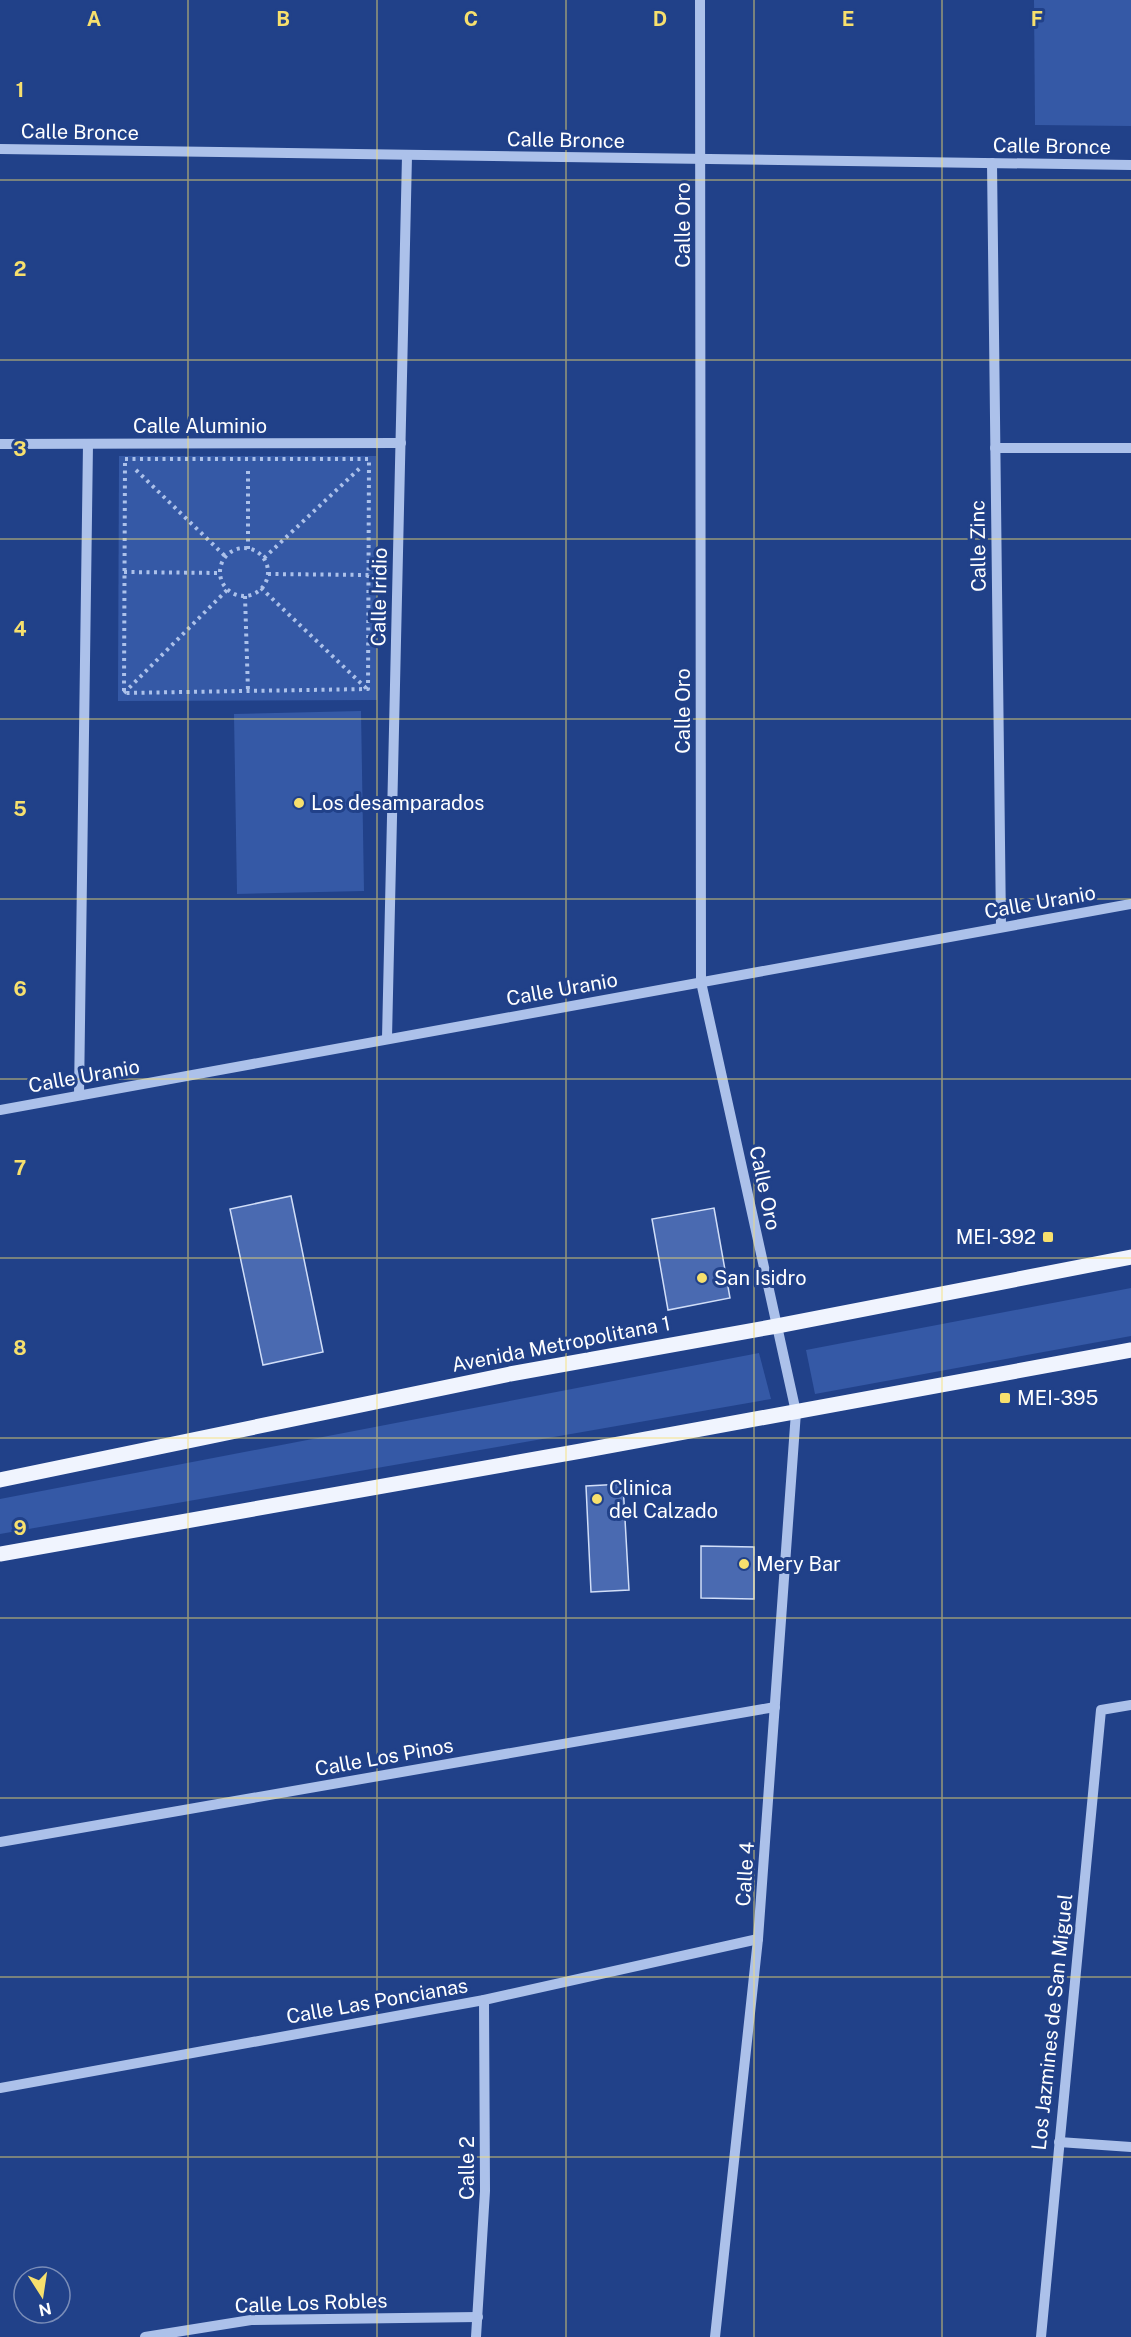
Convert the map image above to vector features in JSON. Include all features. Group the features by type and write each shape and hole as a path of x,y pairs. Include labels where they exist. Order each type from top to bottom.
{"main road":[{"name":"Avenida Metropolitana 1","path":"0,1480 510,1374 777,1326 1131,1257"},
{"path":"0,1554 1131,1350"}],"street":[{"name":"Calle Oro","path":"700,0 701,982 795,1412"},
{"name":"Calle Bronce","path":"0,149 1131,165"},
{"name":"Calle Iridio","path":"387,1038 407,156"},
{"name":"Calle Zinc","path":"992,163 1001,927"},
{"name":"Calle Aluminio","path":"0,444 401,443"},
{"path":"79,1095 88,444"},
{"path":"995,448 1131,448"},
{"name":"Calle Uranio","path":"0,1110 1131,904"},
{"name":"Calle 4","path":"715,2337 758,1939 795,1412"},
{"name":"Los Jazmines de San Miguel","path":"1041,2337 1101,1710 1131,1705"},
{"name":"Calle Los Pinos","path":"0,1842 775,1707"},
{"name":"Calle Las Poncianas","path":"0,2088 484,2000 758,1939"},
{"name":"Calle 2","path":"476,2337 486,2191 484,2000"},
{"path":"1059,2142 1131,2147"},
{"name":"Calle Los Robles","path":"151,2337 251,2320 478,2317"}],"path":[{"path":"125,459 369,459"},
{"path":"125,459 226,557"},
{"path":"124,693 125,459"},
{"path":"248,459 248,549"},
{"path":"264,558 369,459"},
{"path":"368,689 369,459"},
{"path":"240,548 261,554 267,563 268,574 265,585 256,593 245,596 228,589 222,582 220,573 222,562 226,557 240,548"},
{"path":"124,572 220,573"},
{"path":"268,574 369,575"},
{"path":"261,588 368,689"},
{"path":"124,693 228,589"},
{"path":"245,596 248,691"},
{"path":"124,693 368,689"}],"shaded area":[{"path":"1034,0 1131,0 1131,126 1035,125"},
{"path":"119,456 376,456 377,700 118,701"},
{"name":"Los desamparados","path":"361,711 364,891 237,894 234,714"},
{"path":"1131,1288 1131,1336 815,1394 806,1350"},
{"path":"759,1353 771,1399 0,1534 0,1499"}],"building":[{"path":"291,1196 323,1352 263,1365 230,1209"},
{"path":"714,1208 730,1298 668,1310 652,1219"},
{"path":"623,1484 629,1590 591,1592 586,1486"},
{"path":"701,1546 754,1547 754,1599 701,1598"}],"place":[{"name":"Los desamparados","path":"299,803"},
{"name":"MEI-392","path":"1048,1237"},
{"name":"San Isidro","path":"702,1278"},
{"name":"MEI-395","path":"1005,1398"},
{"name":"Clinica del Calzado","path":"597,1499"},
{"name":"Mery Bar","path":"744,1564"}]}
